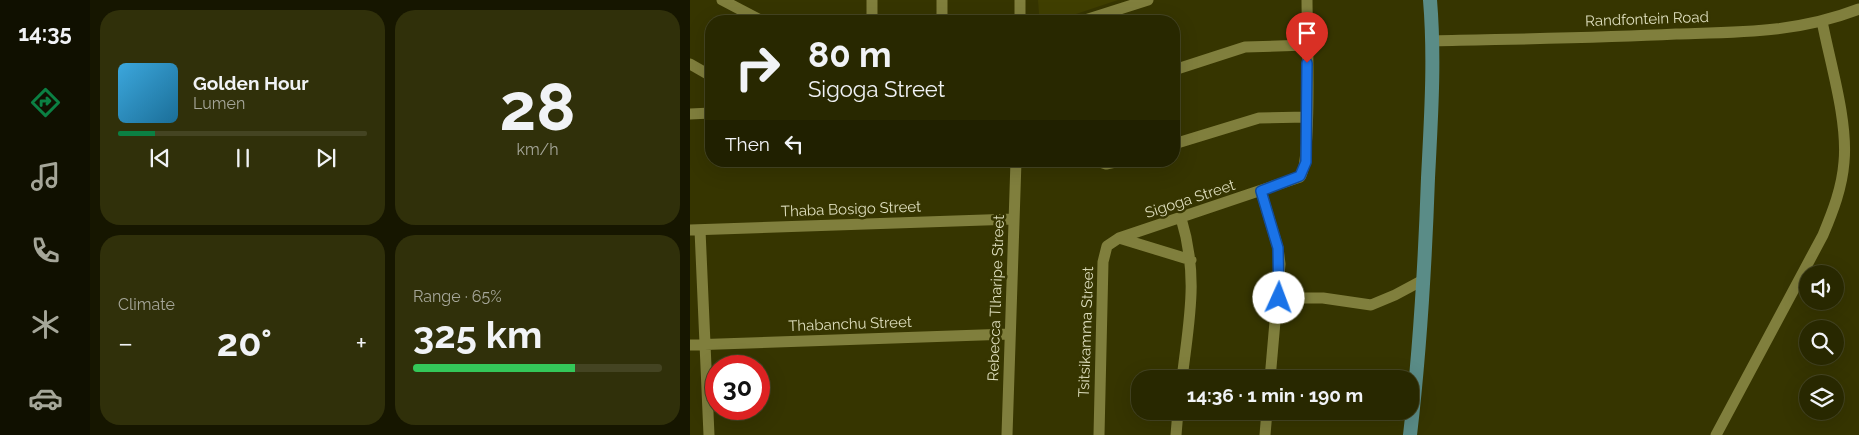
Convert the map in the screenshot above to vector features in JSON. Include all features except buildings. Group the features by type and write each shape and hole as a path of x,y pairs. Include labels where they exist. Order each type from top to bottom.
{"main road":[{"path":"1410,435 1423,280 1434,41 1430,0"}],"street":[{"path":"722,0 751,15"},
{"path":"872,0 872,15"},
{"path":"942,0 942,15"},
{"path":"1020,0 1020,15"},
{"path":"1101,15 1148,0"},
{"name":"Sigoga Street","path":"1119,238 1261,191 1300,176 1303,173 1307,117 1307,0"},
{"name":"Randfontein Road","path":"1434,41 1603,38 1782,30 1822,21 1859,9"},
{"path":"1716,435 1823,235 1834,209 1842,182 1844,136 1822,21"},
{"path":"1180,68 1244,47 1307,45"},
{"path":"690,64 705,73"},
{"path":"690,114 705,113"},
{"path":"1180,142 1259,118 1307,117"},
{"name":"Rebecca Tlharipe Street","path":"1007,435 1016,167"},
{"path":"1261,191 1278,248 1279,298 1271,370"},
{"path":"1181,218 1192,260 1192,292 1183,370"},
{"name":"Thaba Bosigo Street","path":"695,230 1014,219"},
{"path":"695,230 706,344 709,435"},
{"path":"1119,238 1192,260"},
{"name":"Tsitsikamma Street","path":"1099,435 1103,262 1107,246 1119,238"},
{"path":"1279,298 1315,298 1371,305 1423,280"},
{"name":"Thabanchu Street","path":"690,344 1010,334"},
{"path":"1176,435 1177,420"},
{"path":"1265,435 1266,420"}],"shaded area":[{"path":"1038,0 1118,0 1073,15 1039,14"}],"route":[{"path":"1279,298 1280,264 1278,248 1261,191 1300,176 1305,168 1307,63"}]}
